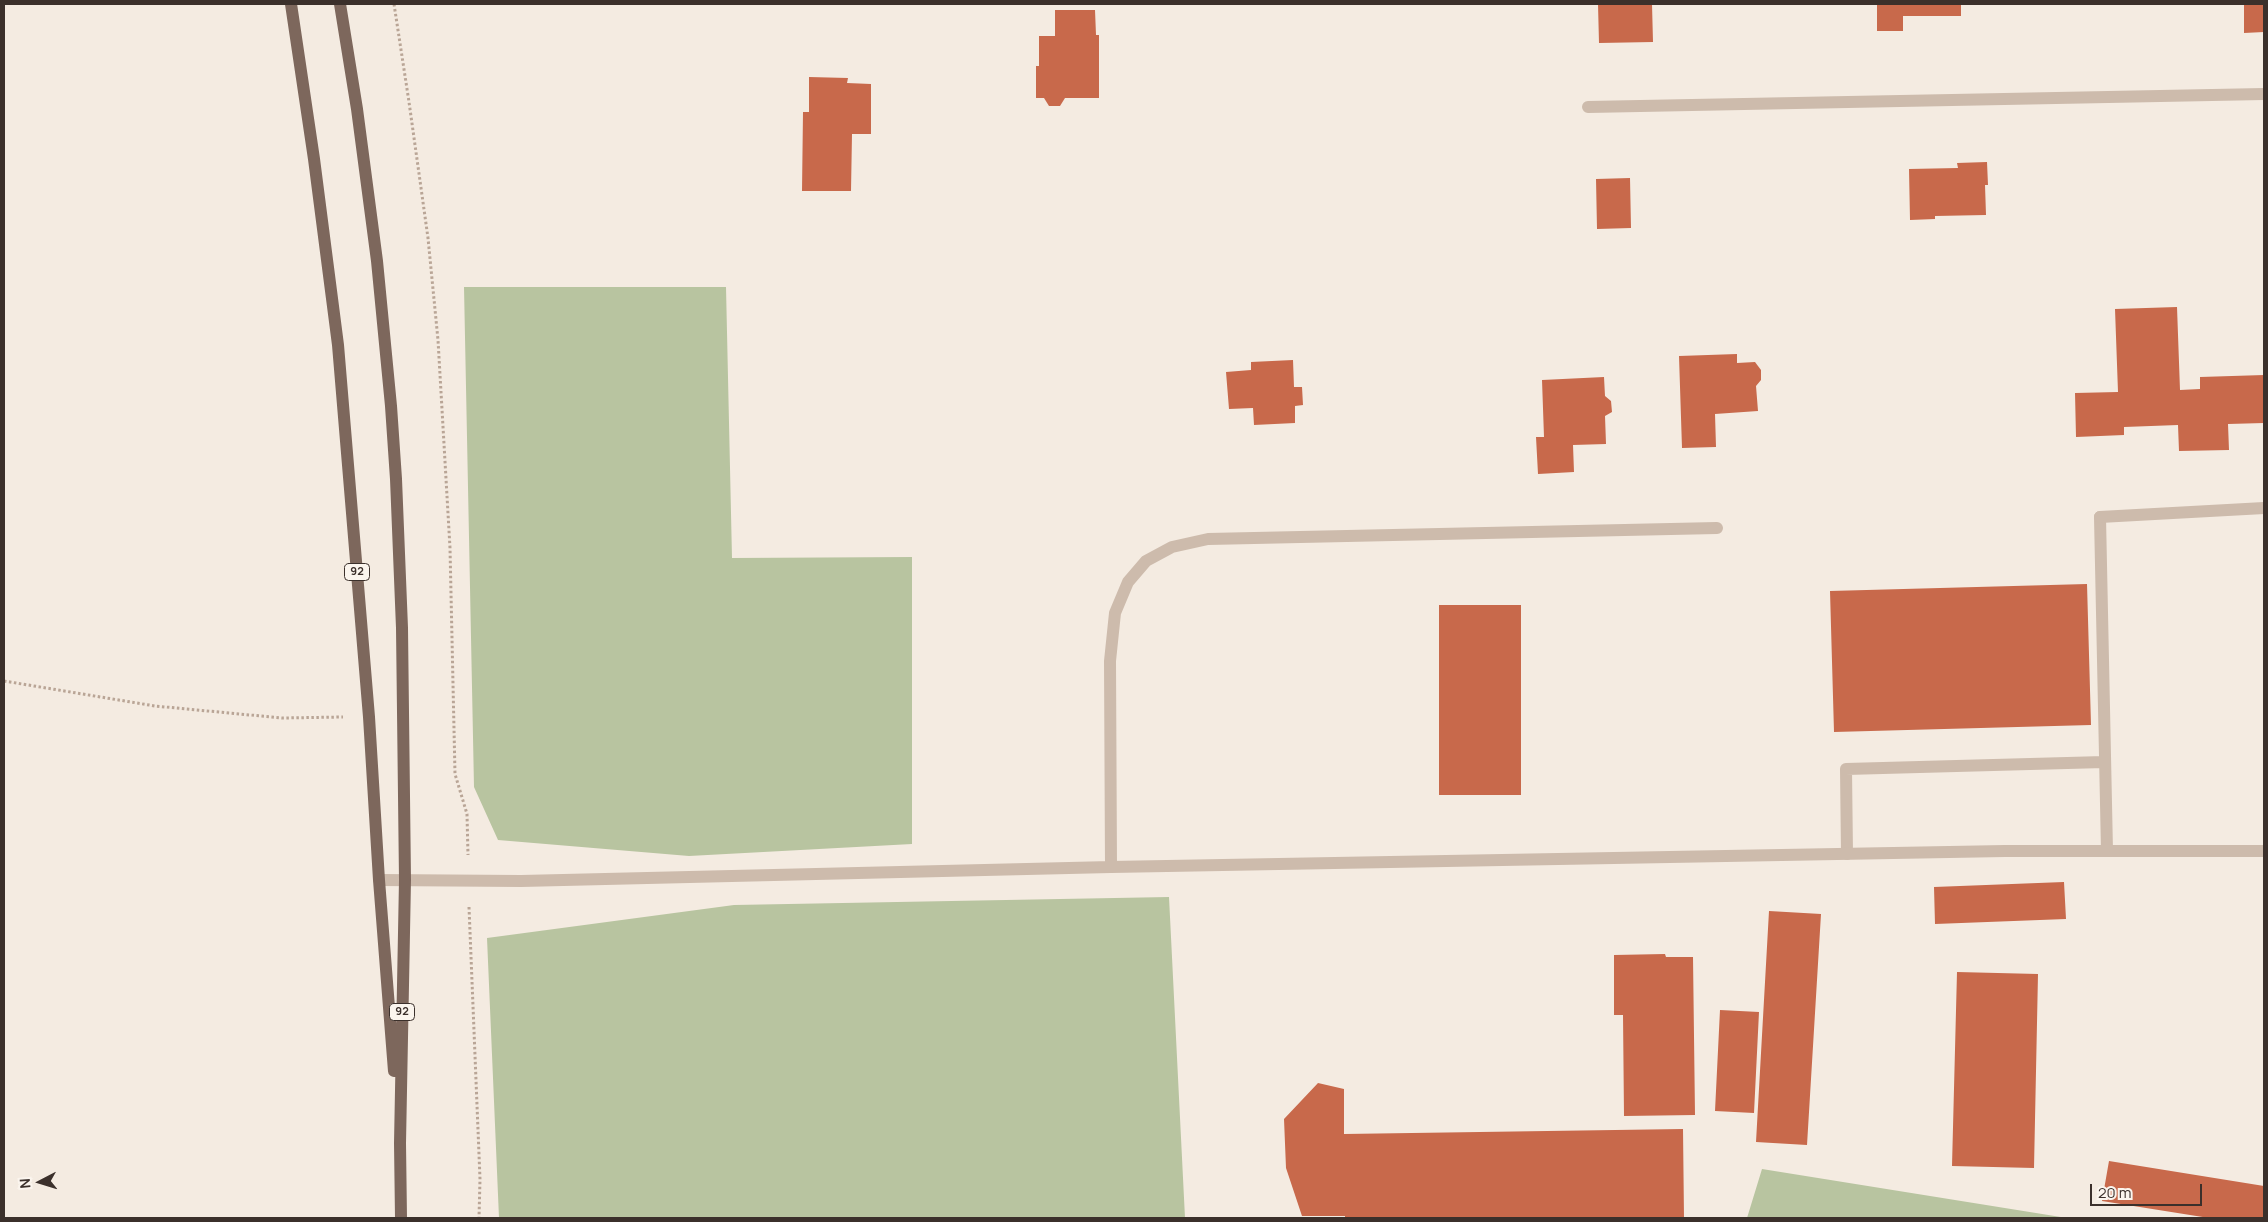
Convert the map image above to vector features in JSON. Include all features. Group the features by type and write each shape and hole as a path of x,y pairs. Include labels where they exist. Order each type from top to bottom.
{"main road":[{"name":"92","path":"291,4 314,159 338,346 369,717 379,880 400,1143"},
{"name":"92","path":"340,4 377,261 391,406 402,628 405,880 400,1143 401,1218"}],"street":[{"path":"1588,107 2264,94"},
{"path":"2107,851 2100,517 2264,508"},
{"path":"1111,867 1111,651 1115,613 1128,582 1146,561 1172,547 1208,539 1717,528"},
{"path":"1847,854 1846,769 2104,762"},
{"path":"379,880 521,881 1111,867 1847,854 2264,851"}],"path":[{"path":"394,4 426,228 438,340 450,548 454,774 467,814 480,1179 479,1218"},
{"path":"4,681 155,706 241,715 282,718 369,717"}],"green space":[{"path":"464,287 726,287 732,558 912,557 912,844 689,856 498,840 474,787"},
{"path":"1169,897 1185,1218 499,1218 487,938 734,905"},
{"path":"1762,1169 2067,1218 1747,1218"}],"building":[{"path":"1598,4 1652,4 1653,42 1599,43"},
{"path":"1877,4 1961,4 1961,16 1903,16 1903,31 1877,31"},
{"path":"2244,4 2264,4 2264,32 2244,33"},
{"path":"1055,10 1095,10 1096,35 1099,35 1099,98 1065,98 1060,106 1049,106 1044,98 1036,98 1036,66 1039,66 1039,36 1055,36"},
{"path":"809,77 848,78 847,83 871,84 871,134 852,134 851,191 802,191 803,112 809,112"},
{"path":"1987,162 1988,185 1985,185 1986,215 1935,216 1935,219 1910,220 1909,169 1958,168 1957,163"},
{"path":"1630,178 1631,228 1597,229 1596,179"},
{"path":"2177,307 2180,390 2200,389 2200,377 2264,375 2264,423 2228,424 2229,450 2179,451 2178,425 2124,427 2124,435 2076,437 2075,393 2118,392 2115,309"},
{"path":"1737,354 1737,363 1755,362 1761,370 1761,380 1756,386 1758,411 1715,414 1716,447 1682,448 1679,356"},
{"path":"1293,360 1294,387 1302,387 1303,405 1295,406 1295,423 1254,425 1253,408 1229,409 1226,372 1251,370 1251,362"},
{"path":"1604,377 1605,396 1611,401 1612,412 1605,416 1606,444 1573,445 1574,472 1538,474 1536,437 1544,437 1542,380"},
{"path":"2087,584 2091,725 1834,732 1830,591"},
{"path":"1439,605 1521,605 1521,795 1439,795"},
{"path":"2064,882 2066,919 1935,924 1934,887"},
{"path":"1769,911 1821,914 1807,1145 1756,1142"},
{"path":"1665,954 1666,957 1693,957 1695,1115 1624,1116 1623,1015 1614,1015 1614,955"},
{"path":"1957,972 2038,974 2034,1168 1952,1166"},
{"path":"1720,1010 1759,1012 1754,1113 1715,1111"},
{"path":"1318,1083 1344,1089 1344,1134 1683,1129 1684,1218 1345,1218 1345,1216 1302,1216 1286,1168 1284,1119"},
{"path":"2109,1161 2264,1186 2264,1218 2209,1218 2102,1201"}]}
